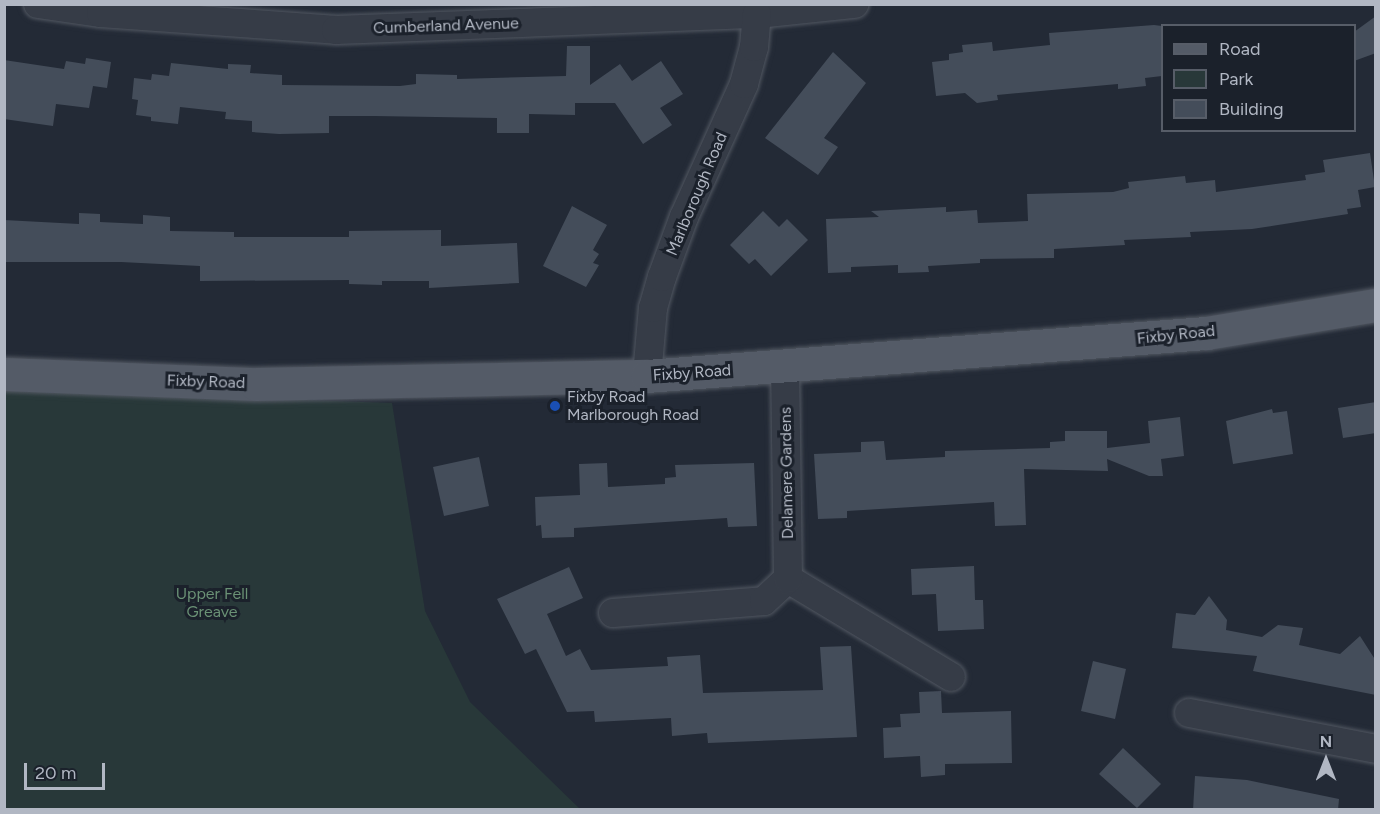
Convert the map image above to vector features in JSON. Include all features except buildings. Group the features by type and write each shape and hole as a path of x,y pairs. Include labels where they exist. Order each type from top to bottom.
{"main road":[{"name":"Fixby Road","path":"4,374 256,384 647,376 1206,333 1376,305"}],"street":[{"name":"Cumberland Avenue","path":"38,4 101,13 335,17 757,14 854,4"},
{"name":"Marlborough Road","path":"647,376 652,318 662,277 684,217 744,84 754,47 757,14"},
{"name":"Delamere Gardens","path":"785,366 788,579"},
{"path":"613,613 764,601 788,579 951,677"},
{"path":"1190,713 1376,749"}],"green space":[{"name":"Upper Fell Greave","path":"5,390 392,403 425,611 470,702 580,809 5,810"}],"place":[{"name":"Fixby Road Marlborough Road","path":"555,406"}]}
